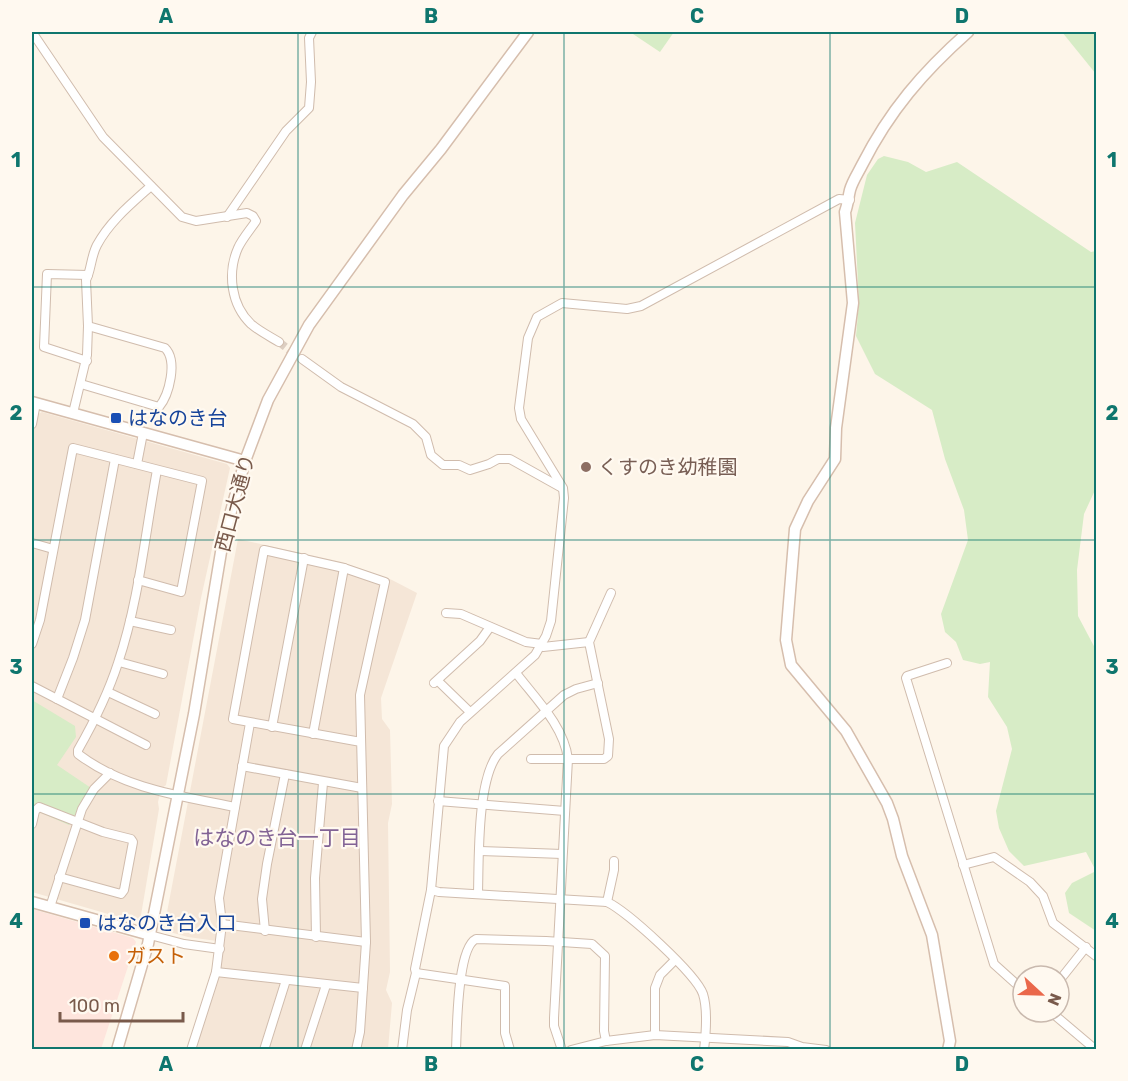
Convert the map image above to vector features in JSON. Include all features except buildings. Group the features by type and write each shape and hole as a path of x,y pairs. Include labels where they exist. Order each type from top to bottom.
{"street":[{"path":"32,32 103,137 174,210 196,221 247,213 253,216 256,221 238,248 232,277 234,294 238,306 250,323 279,342"},
{"path":"226,217 286,131 309,108 311,82 309,38 312,32"},
{"name":"西口大通り","path":"117,1050 150,935 194,714 223,540 244,460 268,399 309,326 403,195 441,149 528,32"},
{"path":"948,1050 950,1041 932,935 902,856 887,803 846,731 791,665 786,640 795,529 808,501 835,459 836,428 853,303 845,212 850,200 850,190 868,153 894,110 909,91 968,32"},
{"path":"73,413 87,361 86,280 91,258 105,232 120,214 151,186"},
{"path":"402,1050 407,1010 431,890 444,746 454,729 470,712 535,655 551,621 564,498 562,488 521,419 519,408 528,338 537,317 562,303 627,309 640,306 839,199 850,200"},
{"path":"87,361 44,347 47,274 88,275"},
{"path":"81,384 159,407 170,381 169,352 165,348 88,326"},
{"path":"302,360 341,387 413,424 426,437 431,455 443,465 459,465 470,470 498,459 510,459 562,488"},
{"path":"32,424 34,403 244,460"},
{"path":"137,464 143,433"},
{"path":"32,644 40,620 73,448 202,482 181,592 138,580"},
{"path":"57,699 85,620 115,459"},
{"path":"157,470 130,621 119,662 96,719 78,750 78,754 110,773 148,789 235,807"},
{"path":"32,543 53,549"},
{"path":"356,1050 360,1032 366,942 360,695 385,582 344,568 264,550 233,719 361,742"},
{"path":"272,727 304,558"},
{"path":"313,734 344,568"},
{"path":"531,759 604,759 608,756 609,739 589,642 610,593"},
{"path":"446,613 461,614 526,642 542,644 543,647 589,642"},
{"path":"130,621 171,630"},
{"path":"470,712 436,682 480,640 490,627"},
{"path":"119,662 163,674"},
{"path":"947,663 906,678 994,964 1011,979"},
{"path":"516,673 563,736 568,759 554,1018 554,1026 562,1050"},
{"path":"478,893 482,806 486,778 495,759 570,692 598,683"},
{"path":"32,686 146,745"},
{"path":"108,692 155,714"},
{"path":"191,1050 216,972 222,924 219,898 250,723"},
{"path":"243,766 323,783 362,788"},
{"path":"50,907 82,809 94,789 110,773"},
{"path":"265,931 262,899 285,774"},
{"path":"316,937 315,878 323,783"},
{"path":"438,801 565,811"},
{"path":"32,824 35,811 39,807 103,832 131,839 133,842 124,890 121,894 59,877"},
{"path":"480,851 562,854"},
{"path":"963,864 994,856 1030,882 1043,896 1053,923 1096,956"},
{"path":"607,902 614,861"},
{"path":"431,890 607,902 630,916 690,974 702,993 706,1037 704,1050"},
{"path":"32,902 184,944 220,949"},
{"path":"222,924 366,942"},
{"path":"456,1050 460,972 469,944 476,939 592,944 604,953 606,1041"},
{"path":"1071,966 1086,947"},
{"path":"655,1035 654,988 660,975 675,960"},
{"path":"216,972 363,988"},
{"path":"416,973 505,986 505,1033 510,1050"},
{"path":"264,1050 286,980"},
{"path":"305,1050 326,985"},
{"path":"1065,1024 1096,1050"},
{"path":"571,1050 606,1041 655,1035 788,1042 802,1048 826,1050"}],"shaded area":[{"path":"32,412 38,414 42,412 227,464 230,468 201,598 166,785 161,789 158,802 159,809 140,921 136,922 32,892"},
{"path":"238,539 342,562 392,580 417,593 381,698 382,719 390,730 392,804 388,823 390,972 386,990 392,1003 388,1049 187,1049 212,971 217,941 188,937 166,931 164,928"},
{"path":"32,909 133,938 136,942 101,1049 32,1049"}],"green space":[{"path":"630,32 674,32 660,52"},
{"path":"1062,32 1096,32 1096,74"},
{"path":"884,156 908,162 926,172 957,162 1091,252 1096,251 1096,488 1084,514 1077,570 1078,616 1096,650 1096,871 1086,852 1024,866 1009,851 999,828 996,811 1012,749 1007,727 988,697 990,662 980,664 963,660 956,642 945,632 941,614 968,540 964,510 945,459 932,410 875,374 856,336 859,303 855,223 867,175 878,159"},
{"path":"32,700 75,726 76,737 57,765 91,788 69,825 32,809"},
{"path":"1096,871 1096,931 1069,913 1065,893 1072,883"}],"tunnel":[{"path":"279,342 297,356"}],"place":[{"name":"はなのき台","path":"116,418"},
{"name":"くすのき幼稚園","path":"586,467"},
{"name":"はなのき台入口","path":"85,923"},
{"name":"ガスト","path":"114,956"}],"district":[{"name":"はなのき台一丁目","path":"277,838"}]}
